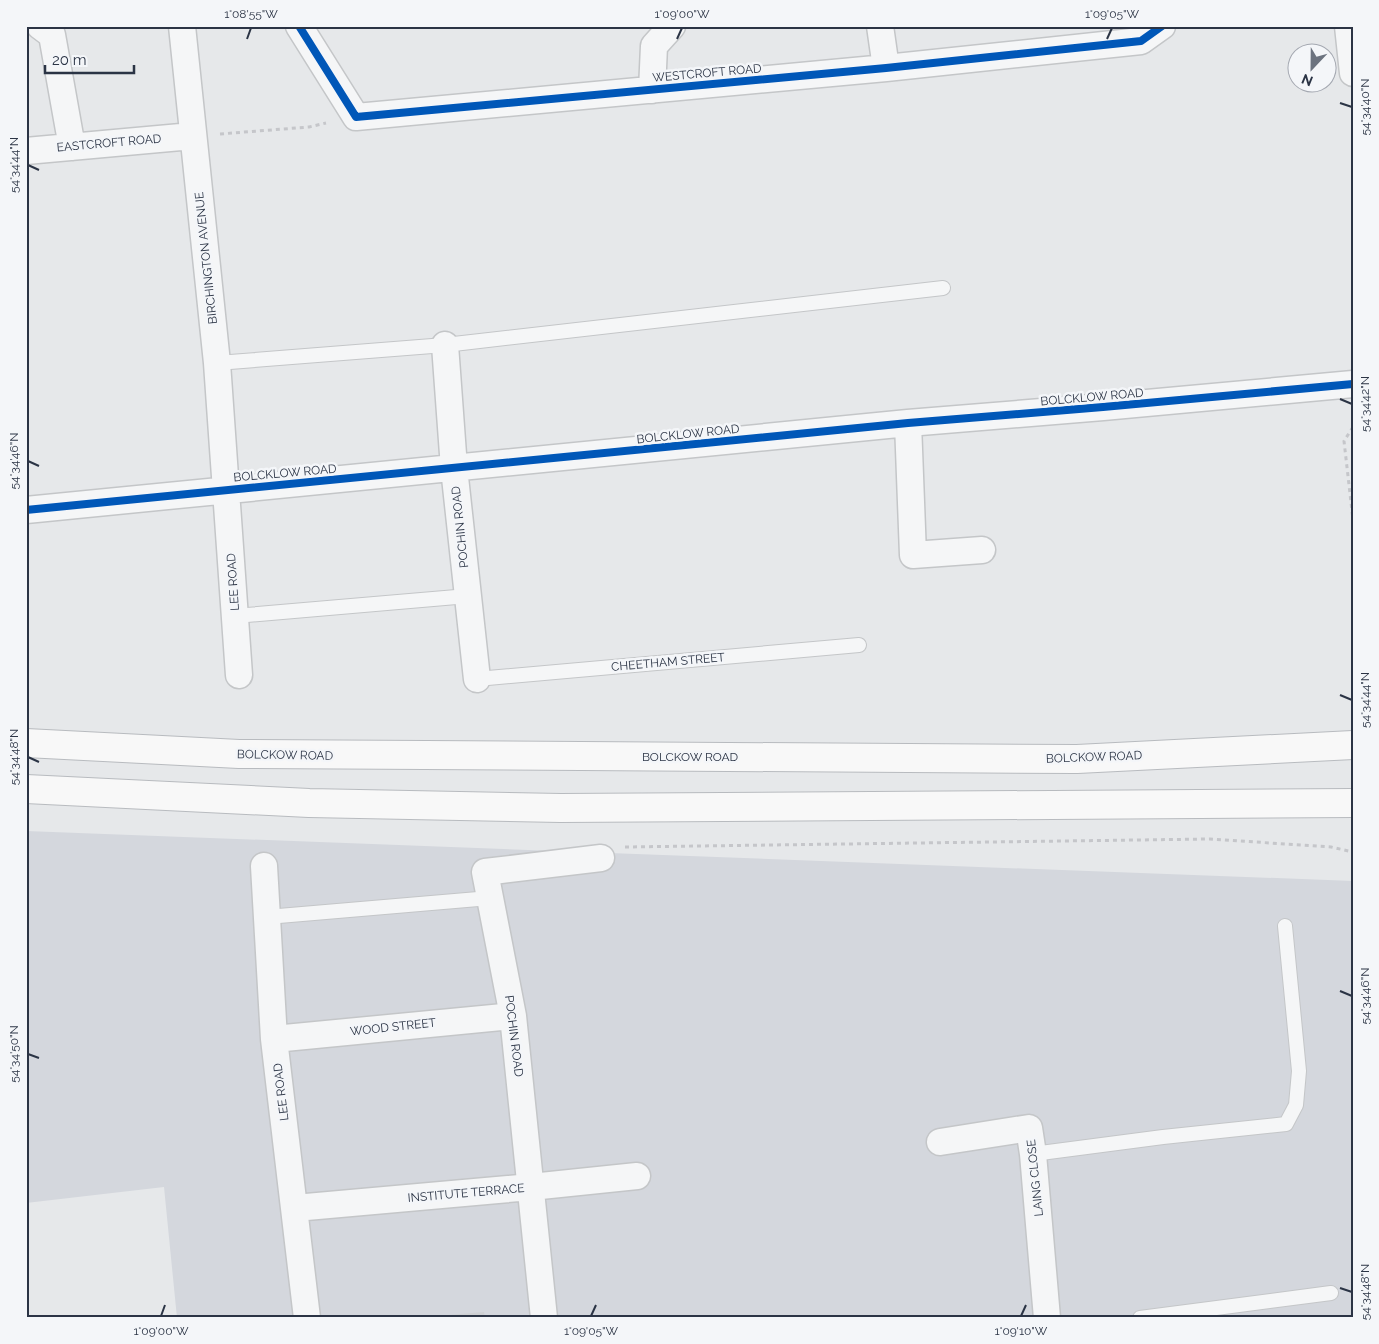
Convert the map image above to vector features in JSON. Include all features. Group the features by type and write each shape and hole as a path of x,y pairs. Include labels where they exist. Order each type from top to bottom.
{"highway":[{"name":"BOLCKOW ROAD","path":"26,743 239,754 1077,759 1353,745"},
{"path":"26,789 309,803 561,808 1353,803"}],"street":[{"path":"40,26 52,36 72,147"},
{"name":"BIRCHINGTON AVENUE","path":"182,26 217,363 227,490"},
{"path":"299,26 356,117"},
{"path":"652,90 654,46 672,26"},
{"path":"880,26 886,68"},
{"name":"WESTCROFT ROAD","path":"356,117 886,68 1141,41 1162,26"},
{"path":"1348,26 1353,73"},
{"name":"EASTCROFT ROAD","path":"26,151 192,136"},
{"name":"POCHIN ROAD","path":"445,345 454,468 477,679"},
{"name":"BOLCKLOW ROAD","path":"26,510 908,423 1353,384"},
{"path":"908,423 913,555 982,550"},
{"name":"LEE ROAD","path":"227,490 238,675"},
{"name":"POCHIN ROAD","path":"544,1318 513,1016 484,872 601,858"},
{"name":"LEE ROAD","path":"264,866 274,1039 307,1318"},
{"name":"WOOD STREET","path":"274,1039 513,1016"},
{"name":"LAING CLOSE","path":"940,1142 1029,1128 1048,1318"},
{"name":"INSTITUTE TERRACE","path":"295,1208 638,1176"}],"lane":[{"path":"217,363 445,345 943,288"},
{"path":"235,616 468,596"},
{"name":"CHEETHAM STREET","path":"477,679 859,645"},
{"path":"267,917 490,898"},
{"path":"1033,1154 1163,1137 1286,1124 1296,1105 1299,1071 1285,926"},
{"path":"1140,1318 1331,1293"}],"path":[{"path":"192,136 309,127 356,117"},
{"path":"1353,427 1344,441 1353,520"},
{"path":"601,858 604,847 1210,839 1331,847 1353,852"}],"shaded area":[{"path":"26,831 1353,881 1353,1318 177,1318 164,1187 26,1203"}],"building":[{"path":"484,1312 485,1318 437,1318 437,1316"}],"cycle path":[{"path":"299,26 356,117 886,68 1141,41 1162,26"},
{"path":"26,510 908,423 1353,384"}]}
